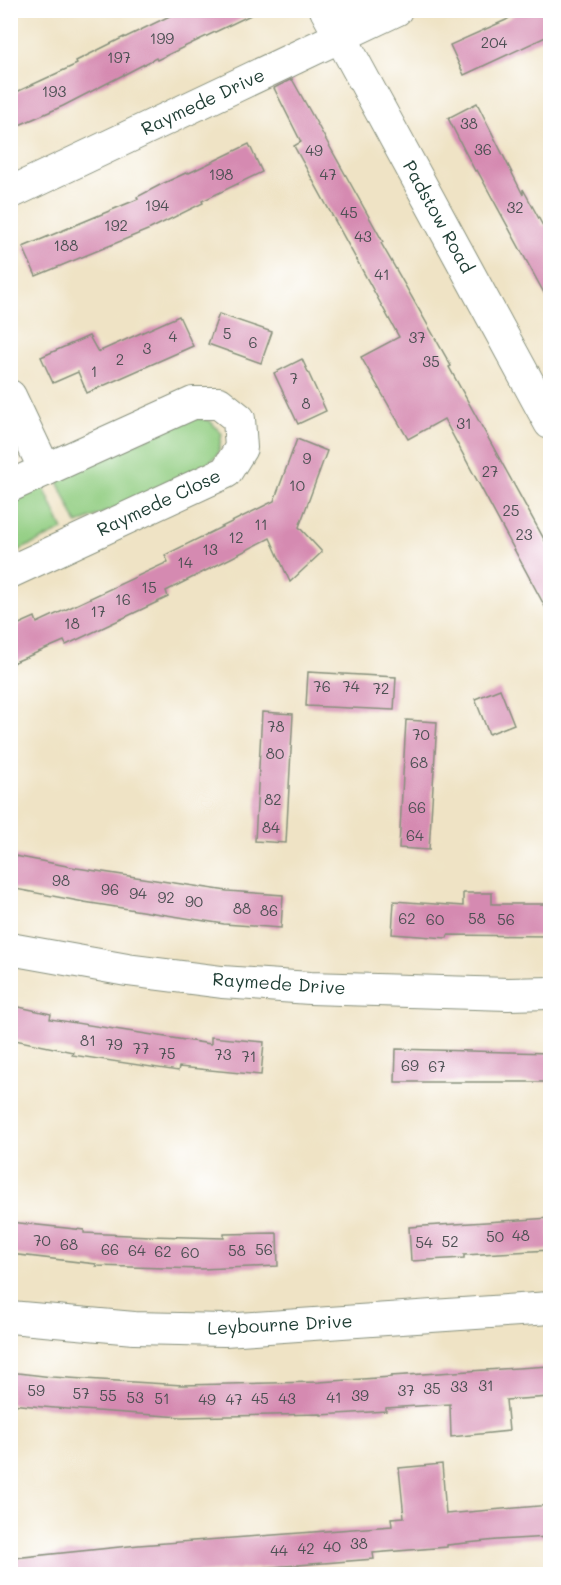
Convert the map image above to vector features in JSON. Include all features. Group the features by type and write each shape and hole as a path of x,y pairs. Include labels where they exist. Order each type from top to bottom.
{"street":[{"name":"Raymede Drive","path":"10,193 333,24 396,10"},
{"name":"Padstow Road","path":"333,24 550,423"},
{"path":"10,396 45,470"},
{"name":"Raymede Close","path":"10,486 193,403 219,403 238,419 241,448 226,472 10,572"},
{"name":"Raymede Drive","path":"10,950 127,970 222,982 322,988 508,994 550,993"},
{"name":"Leybourne Drive","path":"10,1317 134,1329 224,1330 550,1308"}],"green space":[{"path":"193,417 210,421 222,434 218,454 197,474 77,524 57,479"},
{"path":"43,486 63,530 11,554 10,500"}],"building":[{"path":"182,10 261,10 157,60 156,58 63,106 10,129 10,95 77,64 76,61"},
{"path":"521,10 550,10 550,35 464,75 450,45 506,20"},
{"path":"292,79 550,550 550,616 444,419 408,439 361,357 399,337 294,146 301,142 274,88"},
{"path":"477,103 523,195 523,189 543,226 550,222 550,304 477,170 475,171 448,118"},
{"path":"249,144 262,172 150,229 36,276 23,247 138,199 137,197 162,184"},
{"path":"219,314 272,332 261,363 208,344"},
{"path":"179,316 193,346 87,393 78,372 53,383 41,357 89,336 98,352"},
{"path":"302,359 326,411 298,424 274,373"},
{"path":"297,439 327,451 299,527 322,552 290,582 270,538 166,591 168,597 66,645 64,641 10,664 10,628 35,617 37,623 168,562 165,555 274,501"},
{"path":"308,672 396,677 394,710 306,706"},
{"path":"500,689 514,724 489,734 475,699"},
{"path":"262,712 293,714 286,843 255,841"},
{"path":"406,720 437,722 429,850 399,848"},
{"path":"10,855 77,868 227,891 283,895 281,928 224,924 10,888"},
{"path":"463,893 492,893 492,904 550,904 550,936 448,935 447,938 392,934 394,901 463,906"},
{"path":"10,1005 51,1014 50,1019 211,1044 211,1037 264,1042 261,1075 179,1067 178,1071 72,1055 73,1052 10,1039"},
{"path":"396,1049 550,1053 550,1082 395,1082"},
{"path":"550,1218 550,1250 464,1255 464,1258 411,1261 409,1227"},
{"path":"10,1222 84,1230 84,1233 150,1236 224,1238 224,1234 277,1233 278,1266 201,1269 96,1266 96,1264 10,1254"},
{"path":"550,1366 550,1397 506,1400 509,1431 451,1437 450,1404 321,1415 182,1417 10,1404 10,1372 52,1377 182,1385 319,1382"},
{"path":"442,1464 446,1514 550,1505 550,1537 373,1553 374,1559 173,1575 15,1575 14,1558 139,1545 392,1526 391,1518 404,1517 399,1468"}]}
